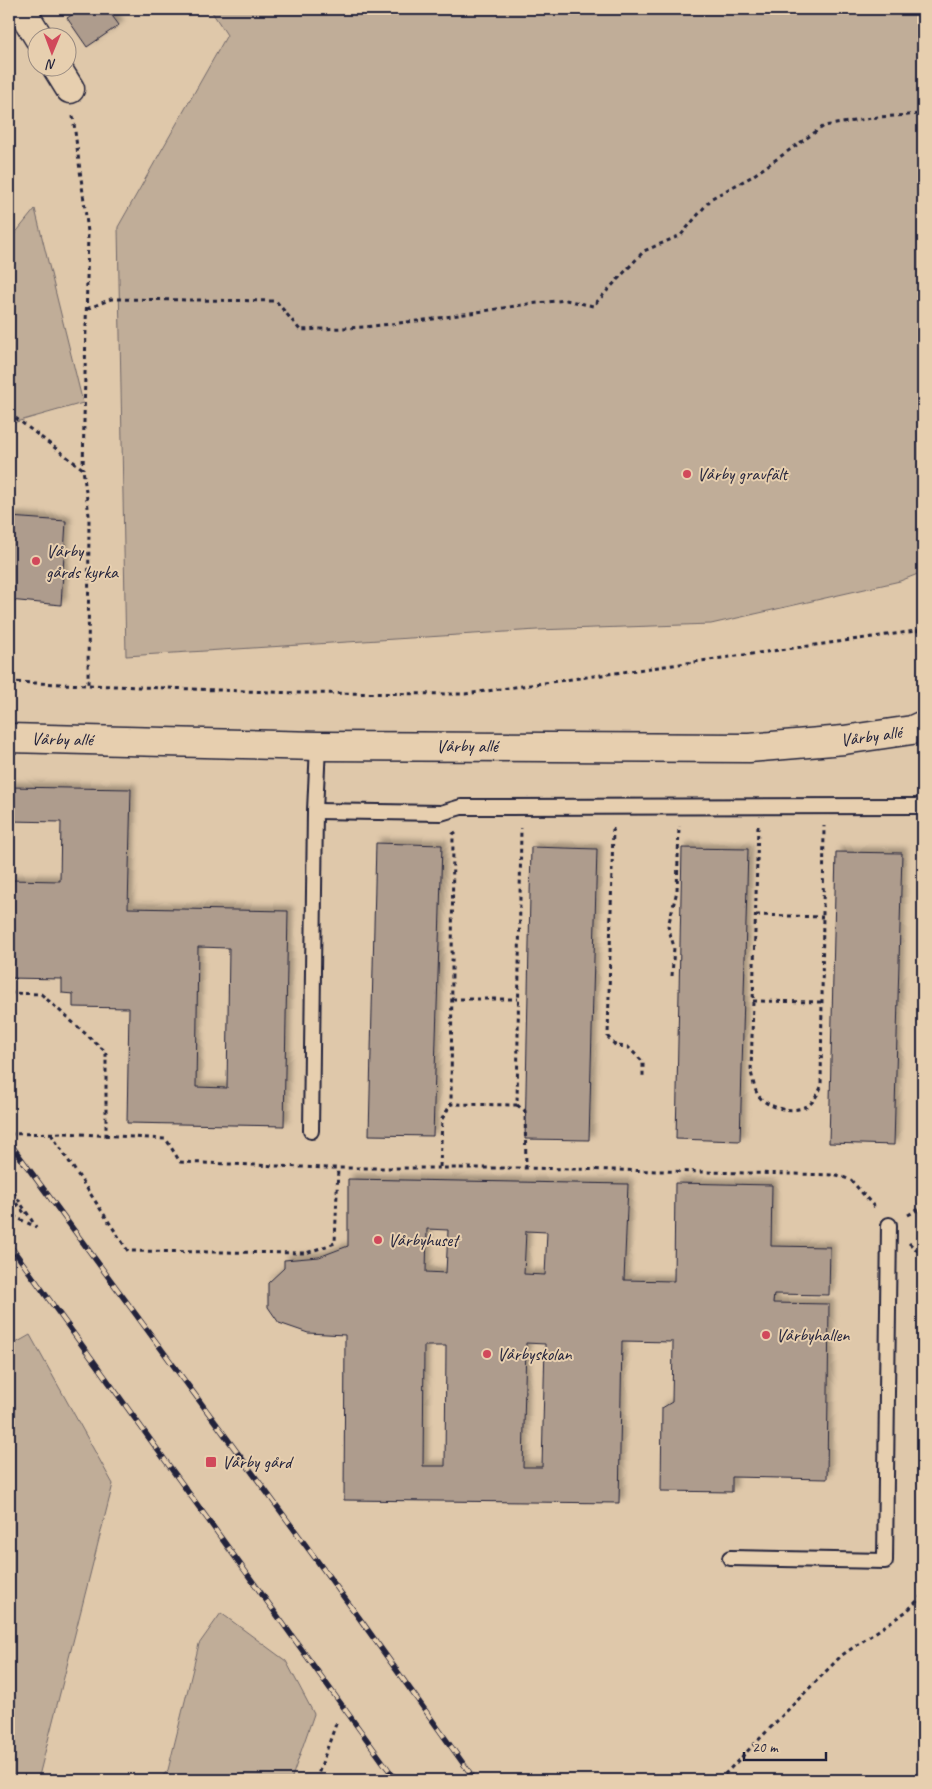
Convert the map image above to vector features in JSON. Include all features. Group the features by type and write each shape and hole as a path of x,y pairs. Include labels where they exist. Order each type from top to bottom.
{"street":[{"path":"21,9 33,28"},
{"name":"Vårby allé","path":"9,738 318,746 749,748 844,740 912,730 923,725"}],"lane":[{"path":"311,1131 315,811 318,746"},
{"path":"315,811 442,813 461,807 923,806"},
{"path":"730,1558 885,1561 889,1225"}],"path":[{"path":"63,78 88,232 82,470 89,516 88,685"},
{"path":"86,309 111,299 276,301 300,330 365,327 566,300 593,306 644,251 682,235 712,198 751,177 824,126 878,117 923,114"},
{"path":"9,413 82,470"},
{"path":"9,682 297,693 465,694 923,630"},
{"path":"672,976 674,947 668,926 677,891 680,820"},
{"path":"759,822 751,1072 758,1094 771,1105 787,1110 799,1108 813,1102 821,1087 824,823"},
{"path":"515,826 528,826"},
{"path":"517,1104 521,826"},
{"path":"613,826 608,1037 616,1046 628,1047 643,1062 643,1076"},
{"path":"440,1167 442,1119 451,1104 453,834 459,830"},
{"path":"756,915 823,917"},
{"path":"9,993 40,994 106,1052 106,1137"},
{"path":"452,999 518,999"},
{"path":"753,1001 822,1002"},
{"path":"451,1104 517,1104 525,1111 526,1168"},
{"path":"11,1134 166,1139 180,1162 338,1168 526,1168 837,1175 851,1180 889,1225"},
{"path":"51,1134 128,1251 306,1253 335,1243 338,1168"},
{"path":"9,1185 36,1227"},
{"path":"11,1197 36,1227"},
{"path":"13,1216 36,1227"},
{"path":"719,1780 842,1655 907,1611 923,1595"},
{"path":"316,1780 337,1721"}],"shaded area":[{"path":"210,9 923,9 923,572 900,581 711,624 537,630 126,656 118,227 227,35"},
{"path":"35,209 83,403 9,424 9,241"},
{"path":"30,1335 113,1484 38,1780 9,1780 9,1347"},
{"path":"221,1613 286,1661 314,1714 291,1780 159,1780 168,1770 199,1644"}],"building":[{"path":"81,9 107,9 119,25 87,47 78,34 78,28 74,28 67,18"},
{"name":"Vårby gårds kyrka","path":"9,517 66,521 61,605 9,600"},
{"path":"9,787 131,789 128,908 288,911 284,1126 127,1123 129,1008 73,1007 73,994 62,993 62,979 9,978 9,880 60,881 61,822 9,821","holes":["198,947 229,948 227,1088 196,1087"]},
{"path":"376,843 442,845 433,1136 369,1135"},
{"path":"531,847 597,849 589,1140 525,1139"},
{"path":"682,848 748,849 740,1141 676,1139"},
{"path":"836,852 902,853 894,1145 829,1143"},
{"path":"348,1179 628,1184 624,1280 674,1281 675,1183 772,1185 771,1246 830,1247 829,1295 774,1294 773,1303 829,1304 827,1479 732,1477 732,1492 661,1491 662,1408 672,1402 673,1342 622,1341 619,1503 344,1500 345,1335 308,1333 279,1323 268,1307 268,1283 284,1268 284,1260 319,1257 348,1246","holes":["427,1229 448,1230 446,1273 426,1272","526,1231 547,1232 545,1275 524,1274","526,1343 545,1344 542,1467 523,1467","424,1346 446,1346 445,1466 423,1466"]}],"railway":[{"path":"9,1142 360,1619 475,1780"},
{"path":"9,1244 396,1780"}],"place":[{"name":"Vårby gravfält","path":"687,474"},
{"name":"Vårby gårds kyrka","path":"36,561"},
{"name":"Vårbyhuset","path":"378,1240"},
{"name":"Vårbyhallen","path":"766,1335"},
{"name":"Vårbyskolan","path":"487,1354"},
{"name":"Vårby gård","path":"211,1462"}]}
